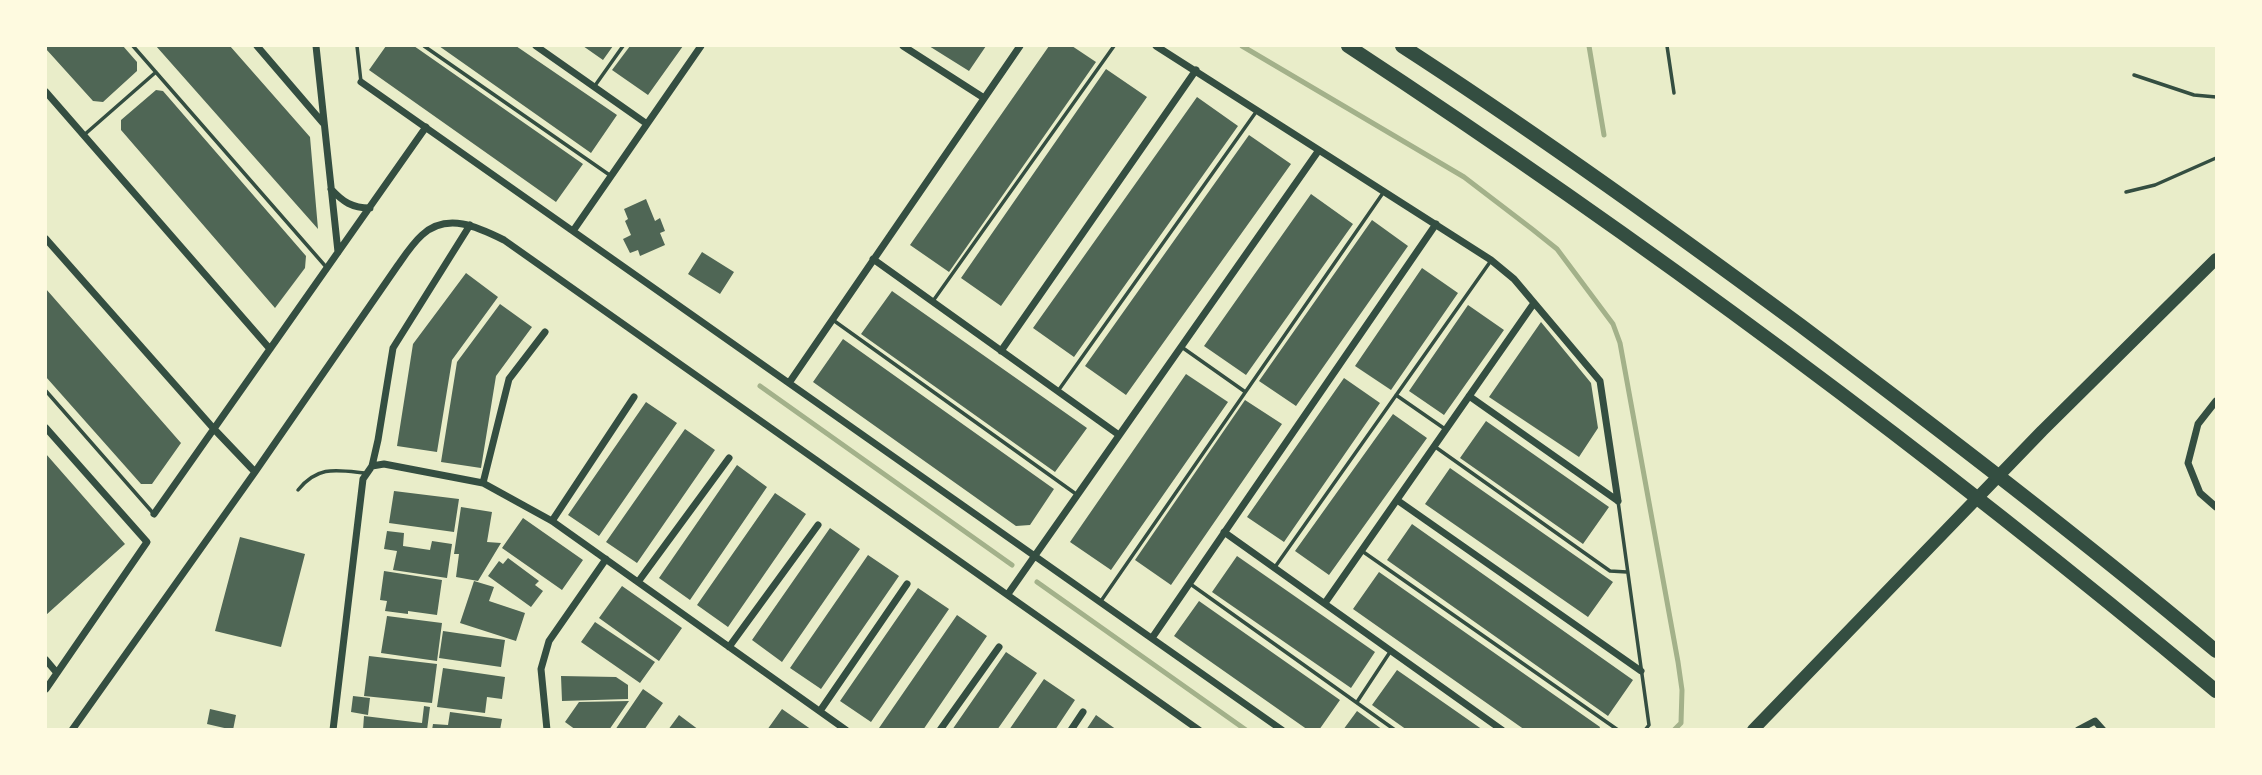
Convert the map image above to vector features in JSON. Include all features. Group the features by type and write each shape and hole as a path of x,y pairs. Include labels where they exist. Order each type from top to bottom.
{"highway":[{"path":"1348,46 1489,138 1697,285 1943,471 2217,691"},
{"path":"1402,46 1656,220 1880,385 2130,579 2217,651"}],"main road":[{"path":"1753,730 2042,431 2217,259"}],"street":[{"path":"257,46 324,123"},
{"path":"316,46 339,252"},
{"path":"573,231 701,46"},
{"path":"903,46 984,98"},
{"path":"789,383 1020,46"},
{"path":"1156,46 1436,224 1491,260 1514,279 1600,381 1618,501"},
{"path":"540,47 647,124"},
{"path":"1001,351 1196,71"},
{"path":"361,82 1282,730"},
{"path":"46,92 270,349"},
{"path":"154,514 426,127"},
{"path":"1008,594 1319,150"},
{"path":"331,188 342,201 356,208 370,208"},
{"path":"72,730 398,265 422,235 434,226 446,222 470,225 504,240 1199,730"},
{"path":"1152,638 1436,224"},
{"path":"333,730 363,480 372,466 393,348 470,225"},
{"path":"46,239 255,472"},
{"path":"873,259 1119,435"},
{"path":"1325,603 1534,303"},
{"path":"483,483 509,379 545,332"},
{"path":"1469,396 1618,501"},
{"path":"552,521 634,397"},
{"path":"2217,401 2198,424 2188,463 2200,493 2217,507"},
{"path":"46,428 147,542 46,689"},
{"path":"638,582 729,458"},
{"path":"372,466 384,464 483,483 552,521 846,730"},
{"path":"1397,500 1641,671"},
{"path":"729,647 818,525"},
{"path":"1224,532 1502,730"},
{"path":"553,730 547,727 541,669 549,641 606,559"},
{"path":"820,711 907,584"},
{"path":"940,730 999,647"},
{"path":"46,660 57,673"},
{"path":"1071,730 1083,712"},
{"path":"2078,730 2095,721 2103,730"}],"lane":[{"path":"133,46 327,268"},
{"path":"358,46 361,82"},
{"path":"424,46 611,176"},
{"path":"594,87 623,46"},
{"path":"932,302 1114,46"},
{"path":"1667,46 1674,93"},
{"path":"83,136 156,72"},
{"path":"2134,75 2194,95 2217,97"},
{"path":"1057,391 1257,110"},
{"path":"2126,192 2155,185 2217,158"},
{"path":"1100,602 1384,191"},
{"path":"1275,568 1491,260"},
{"path":"832,319 1076,494"},
{"path":"1181,347 1244,391"},
{"path":"46,391 154,514"},
{"path":"1396,395 1446,429"},
{"path":"1434,446 1609,571 1627,572"},
{"path":"298,490 305,481 330,469 367,473"},
{"path":"1618,501 1649,725 1645,730"},
{"path":"1362,550 1618,730"},
{"path":"1189,583 1395,730"},
{"path":"1357,702 1391,650"}],"building":[{"path":"46,46 123,46 137,62 137,71 103,102 93,101"},
{"path":"156,46 230,46 310,137 318,229"},
{"path":"386,46 414,46 583,164 556,202 369,70"},
{"path":"439,46 516,46 617,115 591,153"},
{"path":"583,46 613,46 603,60"},
{"path":"630,46 683,46 648,95 612,70"},
{"path":"929,46 986,46 969,71"},
{"path":"1049,46 1072,46 1096,62 949,272 910,245"},
{"path":"1106,69 1147,97 1001,306 961,278"},
{"path":"156,90 163,91 306,256 305,268 275,308 121,130 121,120"},
{"path":"1197,97 1238,126 1074,357 1033,328"},
{"path":"1249,135 1291,164 1126,395 1085,366"},
{"path":"1311,194 1353,224 1246,375 1204,346"},
{"path":"646,199 655,221 660,218 665,231 660,233 665,245 640,256 638,250 630,253 623,239 631,235 625,221 628,219 624,209"},
{"path":"1372,220 1408,246 1296,406 1259,381"},
{"path":"702,252 734,272 720,294 688,274"},
{"path":"1422,268 1458,293 1391,390 1355,366"},
{"path":"466,273 498,297 452,360 437,452 397,446 413,344"},
{"path":"46,289 181,443 152,484 141,484 46,377"},
{"path":"892,291 1087,428 1055,472 861,334"},
{"path":"500,304 532,327 496,376 481,468 441,462 457,362"},
{"path":"1468,305 1504,330 1444,415 1409,391"},
{"path":"1541,322 1591,383 1598,428 1579,457 1489,397"},
{"path":"843,339 1054,489 1030,525 1016,526 813,382"},
{"path":"1186,374 1228,402 1111,570 1070,542"},
{"path":"1344,378 1380,403 1284,542 1247,517"},
{"path":"1245,400 1282,424 1171,585 1135,560"},
{"path":"646,402 677,423 599,536 568,515"},
{"path":"1393,414 1427,438 1329,575 1295,551"},
{"path":"1486,421 1609,507 1583,544 1460,458"},
{"path":"685,429 715,450 637,563 606,542"},
{"path":"46,454 125,544 46,615"},
{"path":"737,465 767,487 690,600 659,578"},
{"path":"1450,468 1613,582 1588,617 1425,504"},
{"path":"394,491 459,499 454,532 389,523"},
{"path":"775,493 806,514 728,627 697,605"},
{"path":"461,507 492,512 487,542 501,543 478,581 456,577 459,554 454,554"},
{"path":"523,518 583,560 562,590 502,548"},
{"path":"1412,524 1633,680 1608,716 1387,560"},
{"path":"830,528 860,549 782,662 752,640"},
{"path":"387,531 404,533 403,546 430,550 432,541 452,544 447,578 393,570 397,551 384,549"},
{"path":"240,537 305,554 281,647 215,631"},
{"path":"868,555 899,576 821,689 790,668"},
{"path":"1237,556 1375,652 1351,688 1212,592"},
{"path":"508,558 539,581 535,585 543,591 531,607 488,576 499,561 503,564"},
{"path":"384,571 442,580 437,615 385,611 387,601 380,600"},
{"path":"1379,572 1600,727 1599,730 1525,730 1353,609"},
{"path":"474,581 494,587 489,601 525,613 516,641 460,623"},
{"path":"622,586 682,628 659,661 599,618"},
{"path":"918,588 949,609 871,722 840,701"},
{"path":"1199,601 1340,700 1319,730 1308,730 1174,636"},
{"path":"957,615 987,636 923,730 881,730 879,728"},
{"path":"387,616 442,623 437,661 381,653"},
{"path":"595,622 655,662 640,683 581,642"},
{"path":"443,631 505,640 501,667 439,658"},
{"path":"1006,652 1037,673 997,730 952,730"},
{"path":"369,656 437,664 432,703 364,696"},
{"path":"443,668 505,677 502,699 487,697 485,713 437,707"},
{"path":"1397,670 1483,730 1407,730 1372,705"},
{"path":"561,676 616,677 628,685 628,699 562,701"},
{"path":"1044,679 1075,700 1055,730 1009,730"},
{"path":"643,689 663,703 644,730 615,730"},
{"path":"353,696 370,698 368,715 351,712"},
{"path":"629,701 609,730 576,730 565,722 579,702"},
{"path":"424,706 430,707 427,730 363,730 364,716 422,723"},
{"path":"210,709 236,715 233,730 207,724"},
{"path":"782,709 812,730 767,730"},
{"path":"1357,711 1383,730 1343,730"},
{"path":"450,712 502,719 500,730 432,730 433,724 448,725"},
{"path":"679,715 699,730 668,730"},
{"path":"1096,715 1117,730 1086,730"}],"waterway":[{"path":"1242,46 1464,177 1557,249 1613,324 1620,343 1678,662 1682,690 1681,723 1674,730"},
{"path":"1589,46 1604,135"},
{"path":"760,386 1012,565"},
{"path":"1037,582 1246,730"}]}
